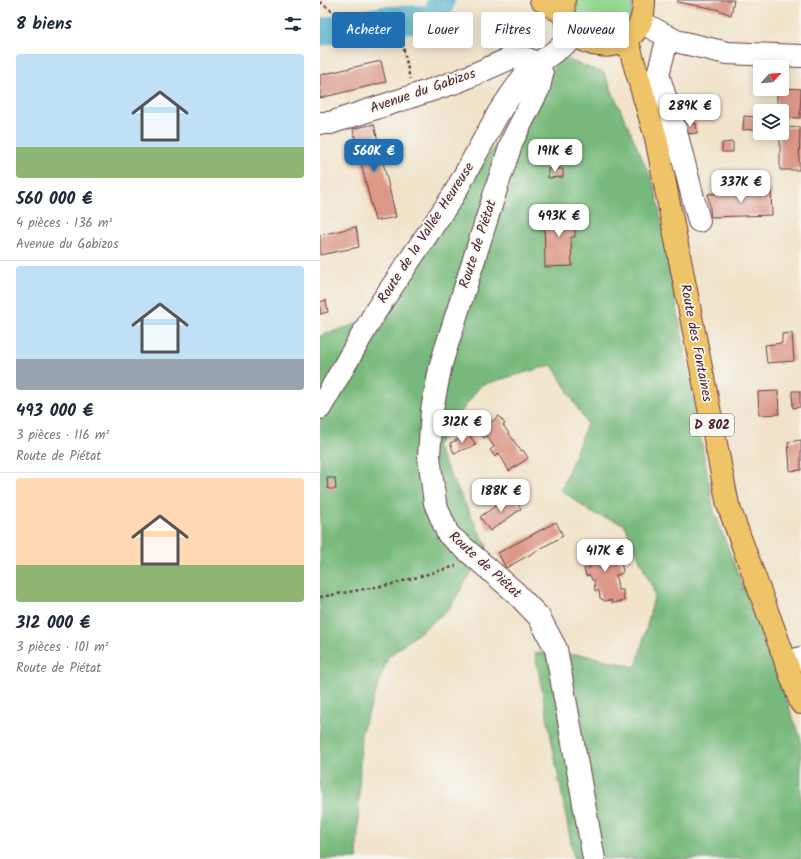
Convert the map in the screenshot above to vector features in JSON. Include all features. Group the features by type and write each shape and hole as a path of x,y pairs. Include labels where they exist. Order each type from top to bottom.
{"main road":[{"path":"541,0 564,7"},
{"path":"629,36 635,32 641,22 644,11 644,0"},
{"name":"Route des Fontaines","path":"619,48 656,138 728,505 793,661 801,703"}],"street":[{"path":"641,22 676,41 727,53 801,56"},
{"path":"668,37 658,74 676,132 699,221"},
{"name":"Route de la Vallée Heureuse","path":"320,408 377,308 453,196 499,112 524,76 537,64 560,48"},
{"name":"Avenue du Gabizos","path":"323,128 459,81 511,58 528,59 537,64"},
{"name":"Route de Piétat","path":"537,64 542,74 539,88 513,139 495,190 441,364 432,410 429,456 435,503 448,534 515,592 539,617 556,649 594,859"}],"path":[{"path":"320,2 337,15 397,17 413,96"},
{"path":"320,597 392,584 461,564 474,557"}],"green space":[{"path":"577,0 632,0 631,17 629,20 629,12 577,12"},
{"path":"563,58 604,73 655,187 714,511 801,739 801,859 574,859 535,653 584,655 636,667 655,594 624,524 592,513 561,490 587,424 552,365 481,385 436,446 487,547 448,610 388,657 361,734 357,859 320,859 320,336 380,316 536,83"}],"building":[{"path":"678,0 734,0 731,15 716,9 677,2"},
{"path":"381,61 386,82 320,98 320,75"},
{"path":"789,88 801,89 800,118 789,117 789,104 777,104 777,96 789,96"},
{"path":"744,116 753,117 753,129 743,130"},
{"path":"696,123 697,133 684,134 683,124"},
{"path":"374,124 396,217 375,221 353,129"},
{"path":"800,127 799,170 780,170 780,140 789,140 789,128"},
{"path":"733,142 733,152 722,152 722,143"},
{"path":"548,169 563,169 563,177 548,178"},
{"path":"771,190 772,215 711,217 708,194"},
{"path":"544,211 575,211 575,237 571,237 572,266 545,267"},
{"path":"356,227 359,247 320,255 320,235"},
{"path":"326,300 328,312 320,314 320,302"},
{"path":"792,333 794,361 767,363 765,345 782,343 782,334"},
{"path":"778,391 779,414 759,415 758,392"},
{"path":"792,391 800,391 800,407 793,408"},
{"path":"499,416 505,424 503,425 521,451 523,450 528,458 509,471 499,453 495,457 490,450 494,447 487,436 484,438 479,431"},
{"path":"469,435 476,445 454,453 450,443"},
{"path":"801,440 801,470 790,471 788,442"},
{"path":"327,478 335,478 336,489 328,489"},
{"path":"512,494 521,509 490,531 480,517"},
{"path":"556,522 563,536 506,568 498,553"},
{"path":"607,539 613,559 617,558 621,563 623,571 621,574 616,575 618,590 623,590 624,601 612,603 612,600 605,601 600,598 599,591 595,591 594,580 592,580 590,575 586,576 584,568 590,568 586,551 602,548 601,540"}],"waterway":[{"path":"320,32 383,20 437,19 441,0"}]}
